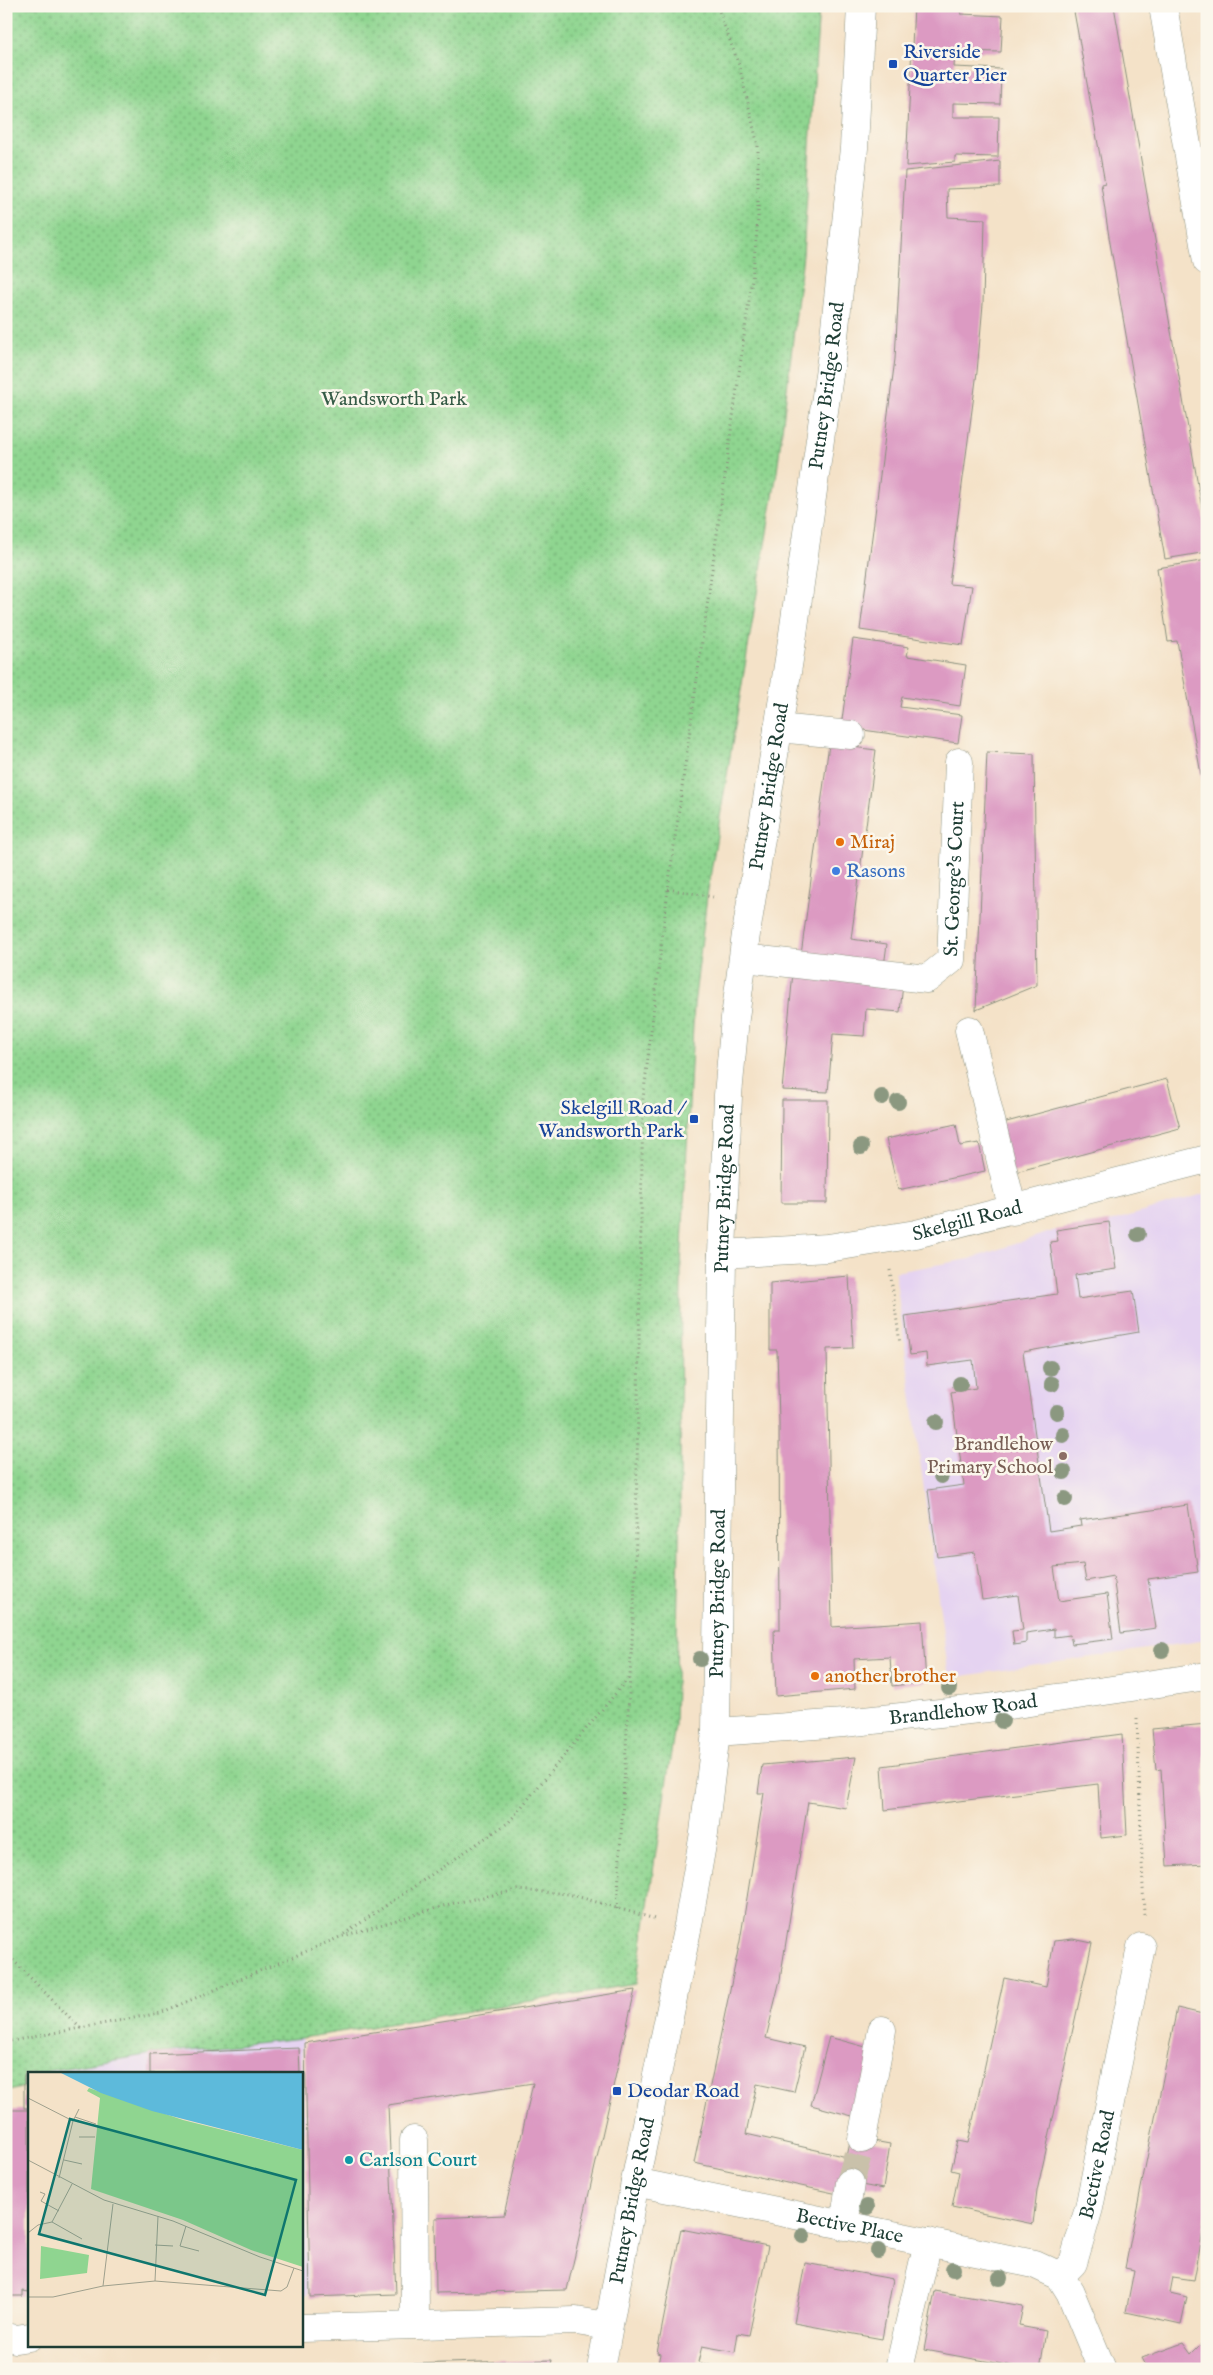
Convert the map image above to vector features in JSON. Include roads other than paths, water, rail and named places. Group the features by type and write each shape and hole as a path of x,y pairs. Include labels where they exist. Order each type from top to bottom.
{"street":[{"name":"Putney Bridge Road","path":"601,2369 635,2182 688,1926 704,1833 716,1732 722,1254 728,1095 735,1018 833,346 854,148 861,6"},
{"path":"1163,6 1207,261"},
{"path":"778,728 852,735"},
{"name":"St. George's Court","path":"744,958 927,979 951,960 959,762"},
{"path":"969,1030 1013,1210"},
{"name":"Skelgill Road","path":"722,1254 828,1248 916,1234 1207,1159"},
{"name":"Brandlehow Road","path":"716,1732 844,1723 988,1708 1207,1676"},
{"name":"Bective Road","path":"1060,2276 1073,2263 1089,2208 1142,1947"},
{"path":"862,2139 882,2030"},
{"path":"414,2140 414,2324"},
{"name":"Bective Place","path":"635,2182 1034,2264 1060,2276"},
{"path":"844,2226 850,2183"},
{"path":"899,2369 928,2242"},
{"path":"1060,2276 1070,2292 1102,2369"},
{"path":"302,2328 576,2321 608,2326"}],"tunnel":[{"path":"850,2183 862,2139"}],"place":[{"name":"Riverside Quarter Pier","path":"893,64"},
{"name":"Miraj","path":"840,842"},
{"name":"Rasons","path":"836,871"},
{"name":"Skelgill Road / Wandsworth Park","path":"694,1119"},
{"name":"Brandlehow Primary School","path":"1063,1456"},
{"name":"another brother","path":"815,1676"},
{"name":"Deodar Road","path":"617,2091"},
{"name":"Carlson Court","path":"349,2160"}],"park label":[{"name":"Wandsworth Park","path":"394,399"}]}
